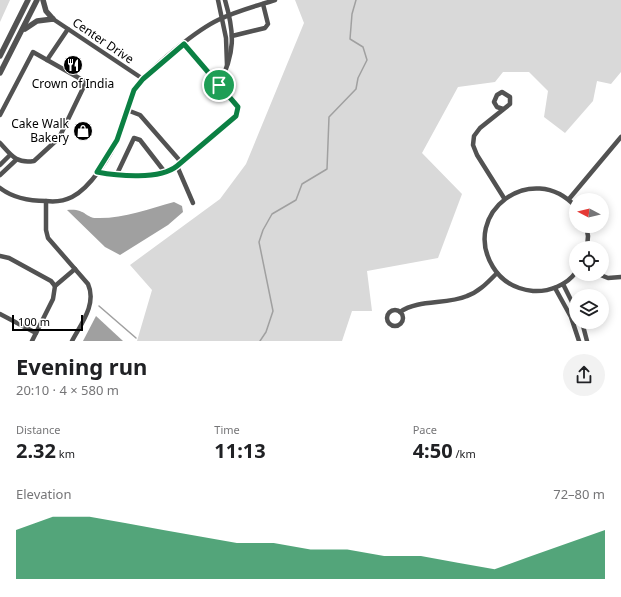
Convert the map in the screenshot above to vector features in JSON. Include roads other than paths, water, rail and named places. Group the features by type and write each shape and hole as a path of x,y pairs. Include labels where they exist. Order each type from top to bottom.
{"street":[{"path":"0,56 28,0"},
{"path":"0,73 37,0"},
{"path":"43,0 46,11 53,19"},
{"path":"218,0 222,18 228,67"},
{"path":"219,85 231,58 232,36 225,0"},
{"path":"0,188 11,195 46,201 64,200 73,197 82,190 97,172 117,140 134,90 143,79 203,29 229,15 275,0"},
{"path":"232,36 265,28 268,24 263,4"},
{"path":"19,37 26,26 41,20 53,19"},
{"name":"Center Drive","path":"53,19 143,79"},
{"path":"47,60 68,29"},
{"path":"97,172 130,177 164,171 179,164 238,112 238,107 184,44"},
{"path":"0,115 33,52 86,82 60,138 34,161 26,162 16,160 0,143"},
{"path":"503,109 480,128 474,136 473,145 477,155 504,198"},
{"path":"127,110 140,115 179,164 193,203"},
{"path":"574,193 621,137"},
{"path":"116,176 134,138 140,140 164,171"},
{"path":"0,165 10,155"},
{"path":"0,175 16,160"},
{"path":"569,199 550,190 530,188 516,192 504,198 493,211 486,226 485,237 488,259 497,274 509,284 524,290 539,291 555,288 569,278"},
{"path":"46,201 46,230 48,238 88,284 91,298 90,305 72,341"},
{"path":"0,256 9,258 51,281 55,286"},
{"path":"32,341 53,299 55,286 75,269"},
{"path":"400,312 411,306 466,297 475,292 497,274"},
{"path":"609,278 621,277"},
{"path":"563,284 569,296"},
{"path":"555,288 571,317 579,341"},
{"path":"0,314 36,332"},
{"path":"584,329 587,341"}],"waterway":[{"path":"260,341 266,332 273,311 259,242 263,230 272,214 296,200 302,184 327,169 329,117 356,89 358,78 367,60 363,47 350,39 352,14 356,0"},
{"path":"99,306 136,338"}],"place":[{"name":"Crown of India","path":"73,65"},
{"name":"Cake Walk Bakery","path":"83,131"}]}
